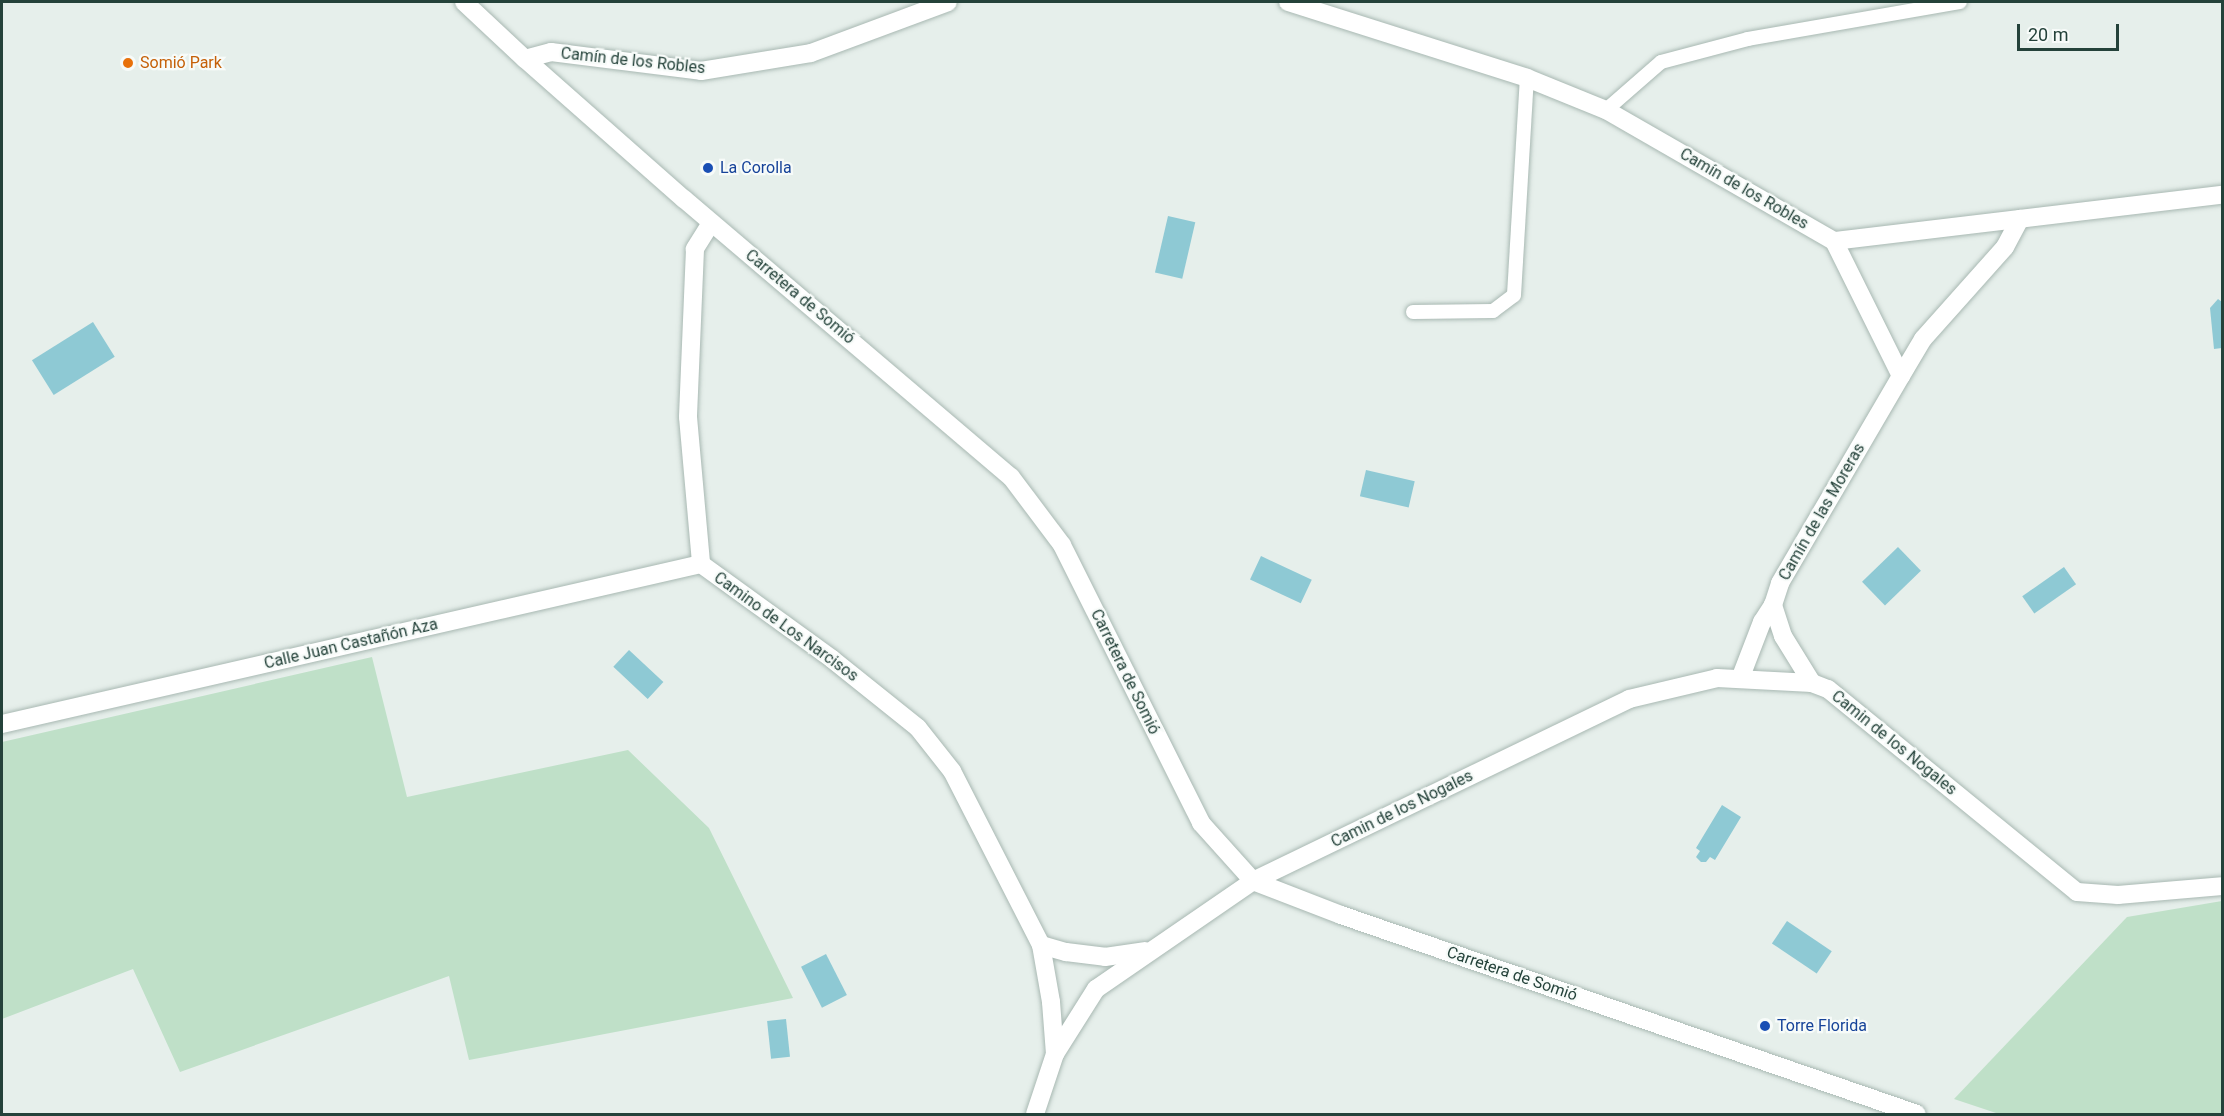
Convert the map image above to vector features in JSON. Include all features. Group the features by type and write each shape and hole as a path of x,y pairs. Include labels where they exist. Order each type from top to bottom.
{"street":[{"name":"Carretera de Somió","path":"464,2 525,59 711,223 1011,477 1062,545 1201,823 1253,881 1341,915 1917,1114"},
{"name":"Camín de los Robles","path":"525,59 551,52 701,71 811,53 948,2"},
{"name":"Camín de los Robles","path":"1288,2 1527,78 1606,110 1834,241"},
{"path":"1900,376 1834,241 2223,195"},
{"name":"Camín de las Moreras","path":"1740,679 1762,622 1773,605 1780,583 1900,376 1923,339 2005,247 2020,219"},
{"name":"Camino de Los Narcisos","path":"711,223 695,249 688,417 701,564 832,659 918,728 952,771 1041,945 1051,1002 1055,1054"},
{"name":"Calle Juan Castañón Aza","path":"2,724 701,564"},
{"path":"1773,605 1784,636 1812,683"},
{"name":"Camin de los Nogales","path":"1055,1054 1096,989 1253,881 1629,699 1717,678 1812,683 1828,689 2077,892 2118,895 2223,886"},
{"path":"1041,945 1066,952 1105,957 1150,950"},
{"path":"1035,1114 1055,1054"}],"lane":[{"path":"1606,110 1661,62 1748,39 1960,2"},
{"path":"1413,312 1493,311 1514,295 1527,78"}],"green space":[{"path":"372,657 407,797 628,750 709,828 793,998 469,1060 449,976 180,1072 133,969 2,1019 2,742"},
{"path":"2222,901 2222,1114 1999,1114 1954,1099 2127,917"}],"water":[{"path":"1168,216 1195,222 1182,279 1155,273"},
{"path":"2218,299 2222,302 2222,348 2214,349 2210,308"},
{"path":"93,322 115,357 54,395 32,360"},
{"path":"1366,470 1415,481 1409,508 1360,496"},
{"path":"1898,547 1921,571 1885,605 1862,582"},
{"path":"1261,556 1312,580 1301,603 1250,580"},
{"path":"2064,567 2076,584 2034,613 2022,596"},
{"path":"629,650 663,682 648,699 613,667"},
{"path":"1722,805 1741,817 1715,860 1710,857 1706,862 1701,862 1696,857 1700,851 1696,848"},
{"path":"1787,921 1832,951 1817,974 1772,943"},
{"path":"826,954 847,995 822,1008 801,967"},
{"path":"786,1019 790,1057 771,1059 767,1021"}],"place":[{"name":"Somió Park","path":"128,63"},
{"name":"La Corolla","path":"708,168"},
{"name":"Torre Florida","path":"1765,1026"}]}
